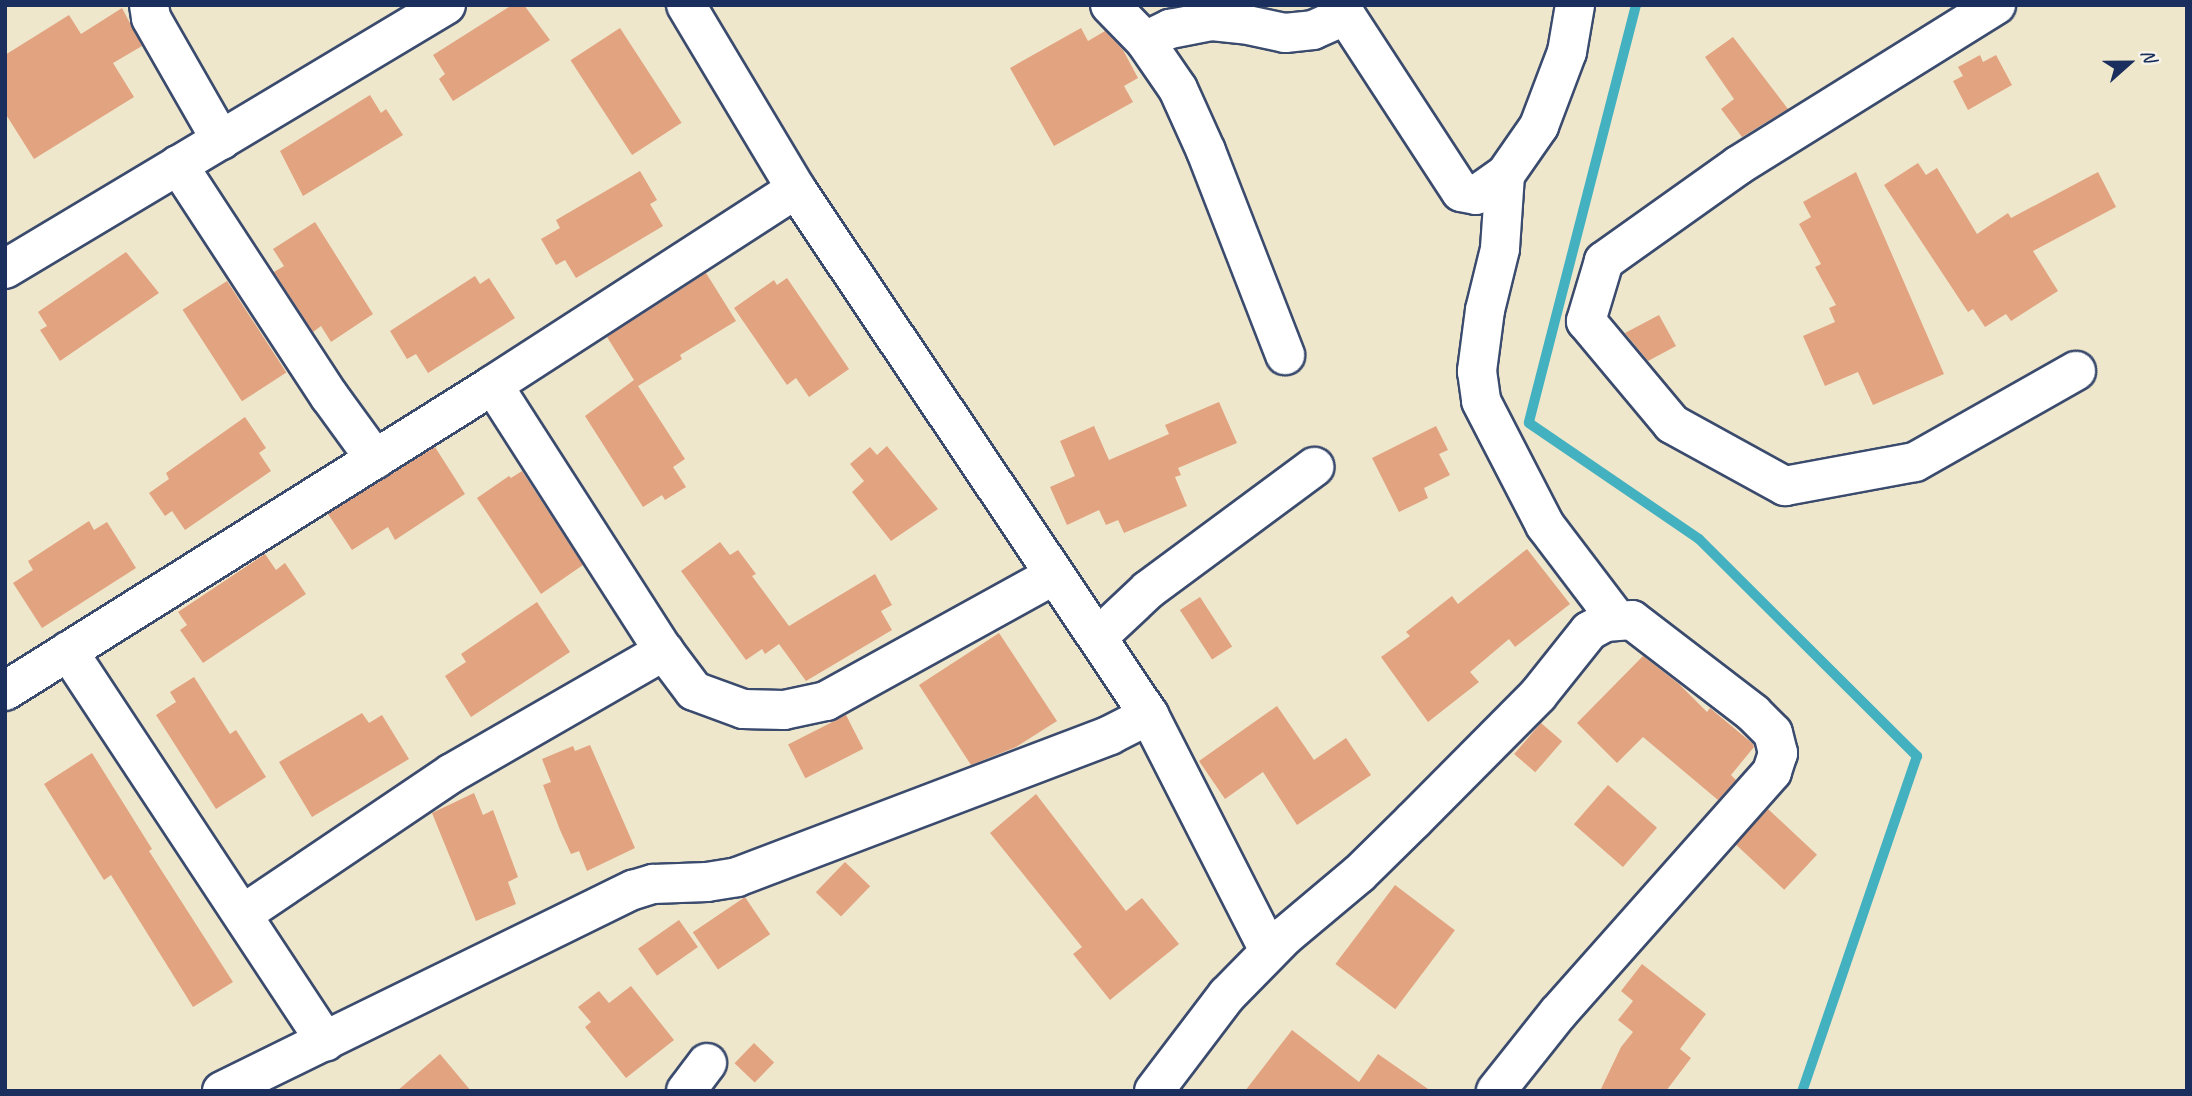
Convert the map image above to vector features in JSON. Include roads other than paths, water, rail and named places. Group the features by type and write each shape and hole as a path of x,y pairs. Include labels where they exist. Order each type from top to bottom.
{"street":[{"path":"149,5 151,18 221,140"},
{"path":"8,261 221,140 446,5"},
{"path":"686,5 796,189 1149,715 1269,951"},
{"path":"1110,5 1144,41 1178,89 1206,151 1285,355"},
{"path":"1144,41 1170,29 1212,21 1285,33 1313,30 1343,10 1461,192 1476,195 1505,175 1539,126 1567,52 1575,5"},
{"path":"1996,5 1739,165 1604,261 1586,321 1672,424 1785,486 1915,462 2077,371"},
{"path":"178,165 330,397 375,459"},
{"path":"1505,175 1500,249 1485,310 1477,371 1481,401 1545,525 1617,620"},
{"path":"5,691 493,386 796,189"},
{"path":"493,386 664,651 694,691 743,709 784,710 825,701 1054,575"},
{"path":"1098,637 1148,590 1314,467"},
{"path":"1154,1091 1227,995 1269,951 1359,874 1415,820 1538,695 1590,631 1617,620 1632,620 1753,713 1773,733 1778,753 1772,772 1558,1013 1496,1091"},
{"path":"68,651 326,1042"},
{"path":"243,914 452,773 664,651"},
{"path":"222,1091 326,1042 592,907 633,890 653,884 707,882 737,877 1110,735 1149,715"}],"waterway":[{"path":"1636,5 1529,423 1699,539 1917,756 1802,1091"}]}
